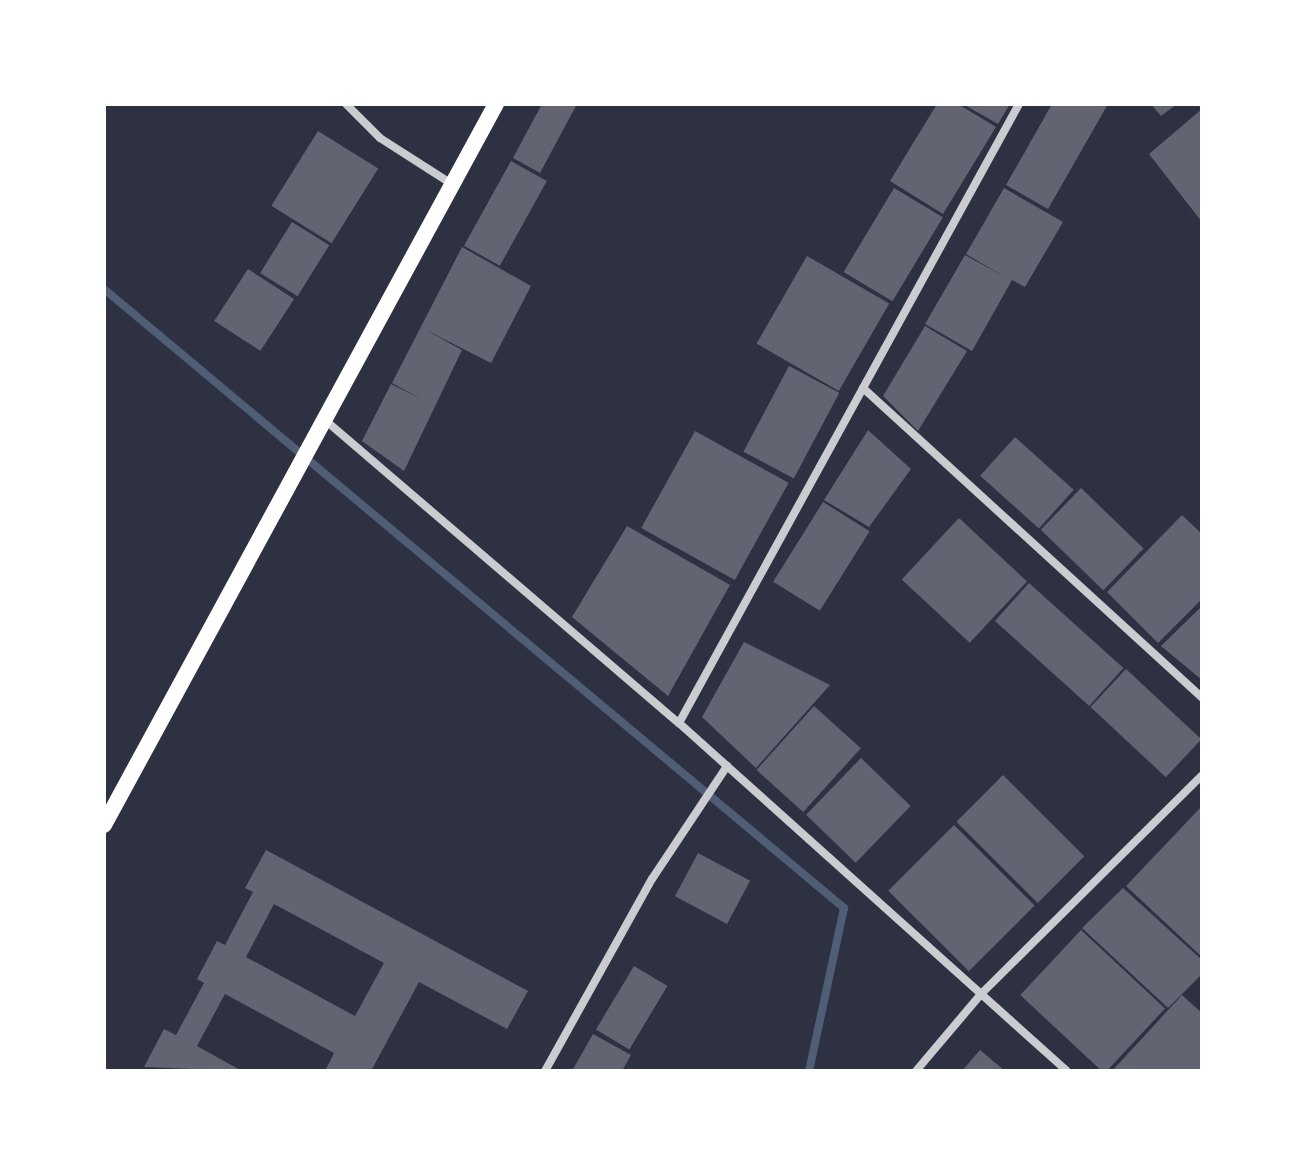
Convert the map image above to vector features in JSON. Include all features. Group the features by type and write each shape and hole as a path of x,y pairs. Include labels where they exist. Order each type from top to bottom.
{"main road":[{"path":"104,825 496,104"}],"street":[{"path":"346,104 380,138 452,184"},
{"path":"679,723 1019,104"},
{"path":"863,388 1202,698"},
{"path":"324,419 679,723 1067,1071"},
{"path":"545,1071 695,810 727,766"},
{"path":"916,1071 981,994 1202,775"}],"building":[{"path":"542,104 577,104 540,173 513,158"},
{"path":"937,104 958,104 996,127 943,214 890,181"},
{"path":"963,104 1010,104 998,124"},
{"path":"1052,104 1108,104 1048,209 1006,185"},
{"path":"1151,104 1177,104 1161,116"},
{"path":"1202,109 1202,222 1149,154"},
{"path":"318,131 378,169 332,243 271,206"},
{"path":"511,161 547,181 500,266 464,246"},
{"path":"894,188 943,217 892,301 844,272"},
{"path":"1004,188 1063,222 1025,287 1012,280 972,351 925,324 965,255 1005,277 966,254"},
{"path":"292,222 329,245 298,296 260,273"},
{"path":"462,247 531,286 491,363 424,329 462,350 404,471 362,441 391,384 421,399 392,383"},
{"path":"807,256 889,304 839,391 756,343"},
{"path":"248,269 294,299 260,351 214,321"},
{"path":"925,326 967,351 918,431 883,396"},
{"path":"789,366 839,393 794,478 743,452"},
{"path":"868,430 911,469 869,527 824,500"},
{"path":"695,431 789,483 735,580 641,528"},
{"path":"1015,437 1074,490 1039,529 980,476"},
{"path":"1081,488 1144,548 1103,590 1041,530"},
{"path":"823,502 870,531 820,611 773,582"},
{"path":"1182,515 1202,534 1202,599 1158,643 1107,592"},
{"path":"959,518 1027,581 970,643 902,579"},
{"path":"627,526 730,585 668,696 572,617"},
{"path":"1029,583 1123,668 1089,706 995,621"},
{"path":"1202,606 1202,680 1161,646"},
{"path":"744,642 830,685 756,768 702,717"},
{"path":"1126,669 1201,739 1166,777 1091,707"},
{"path":"814,706 861,748 803,812 756,770"},
{"path":"861,758 911,806 856,863 806,815"},
{"path":"1003,775 1084,856 1038,903 956,822"},
{"path":"1202,806 1202,957 1126,886"},
{"path":"954,825 1035,906 969,971 888,891"},
{"path":"266,850 528,991 507,1029 419,982 371,1071 325,1071 334,1053 225,994 197,1046 242,1071 144,1067 164,1029 176,1035 204,983 197,979 217,941 225,945 253,892 245,888","holes":["274,904 384,963 355,1016 246,957"]},
{"path":"698,853 750,881 727,924 675,896"},
{"path":"1123,888 1202,960 1202,974 1168,1008 1082,928"},
{"path":"1081,930 1165,1008 1107,1071 1102,1071 1020,995"},
{"path":"634,966 667,986 629,1050 596,1029"},
{"path":"1182,995 1202,1013 1202,1071 1112,1071"},
{"path":"593,1034 631,1055 622,1071 572,1071"},
{"path":"980,1050 1005,1071 962,1071"}],"waterway":[{"path":"104,289 844,908 809,1071"}]}
